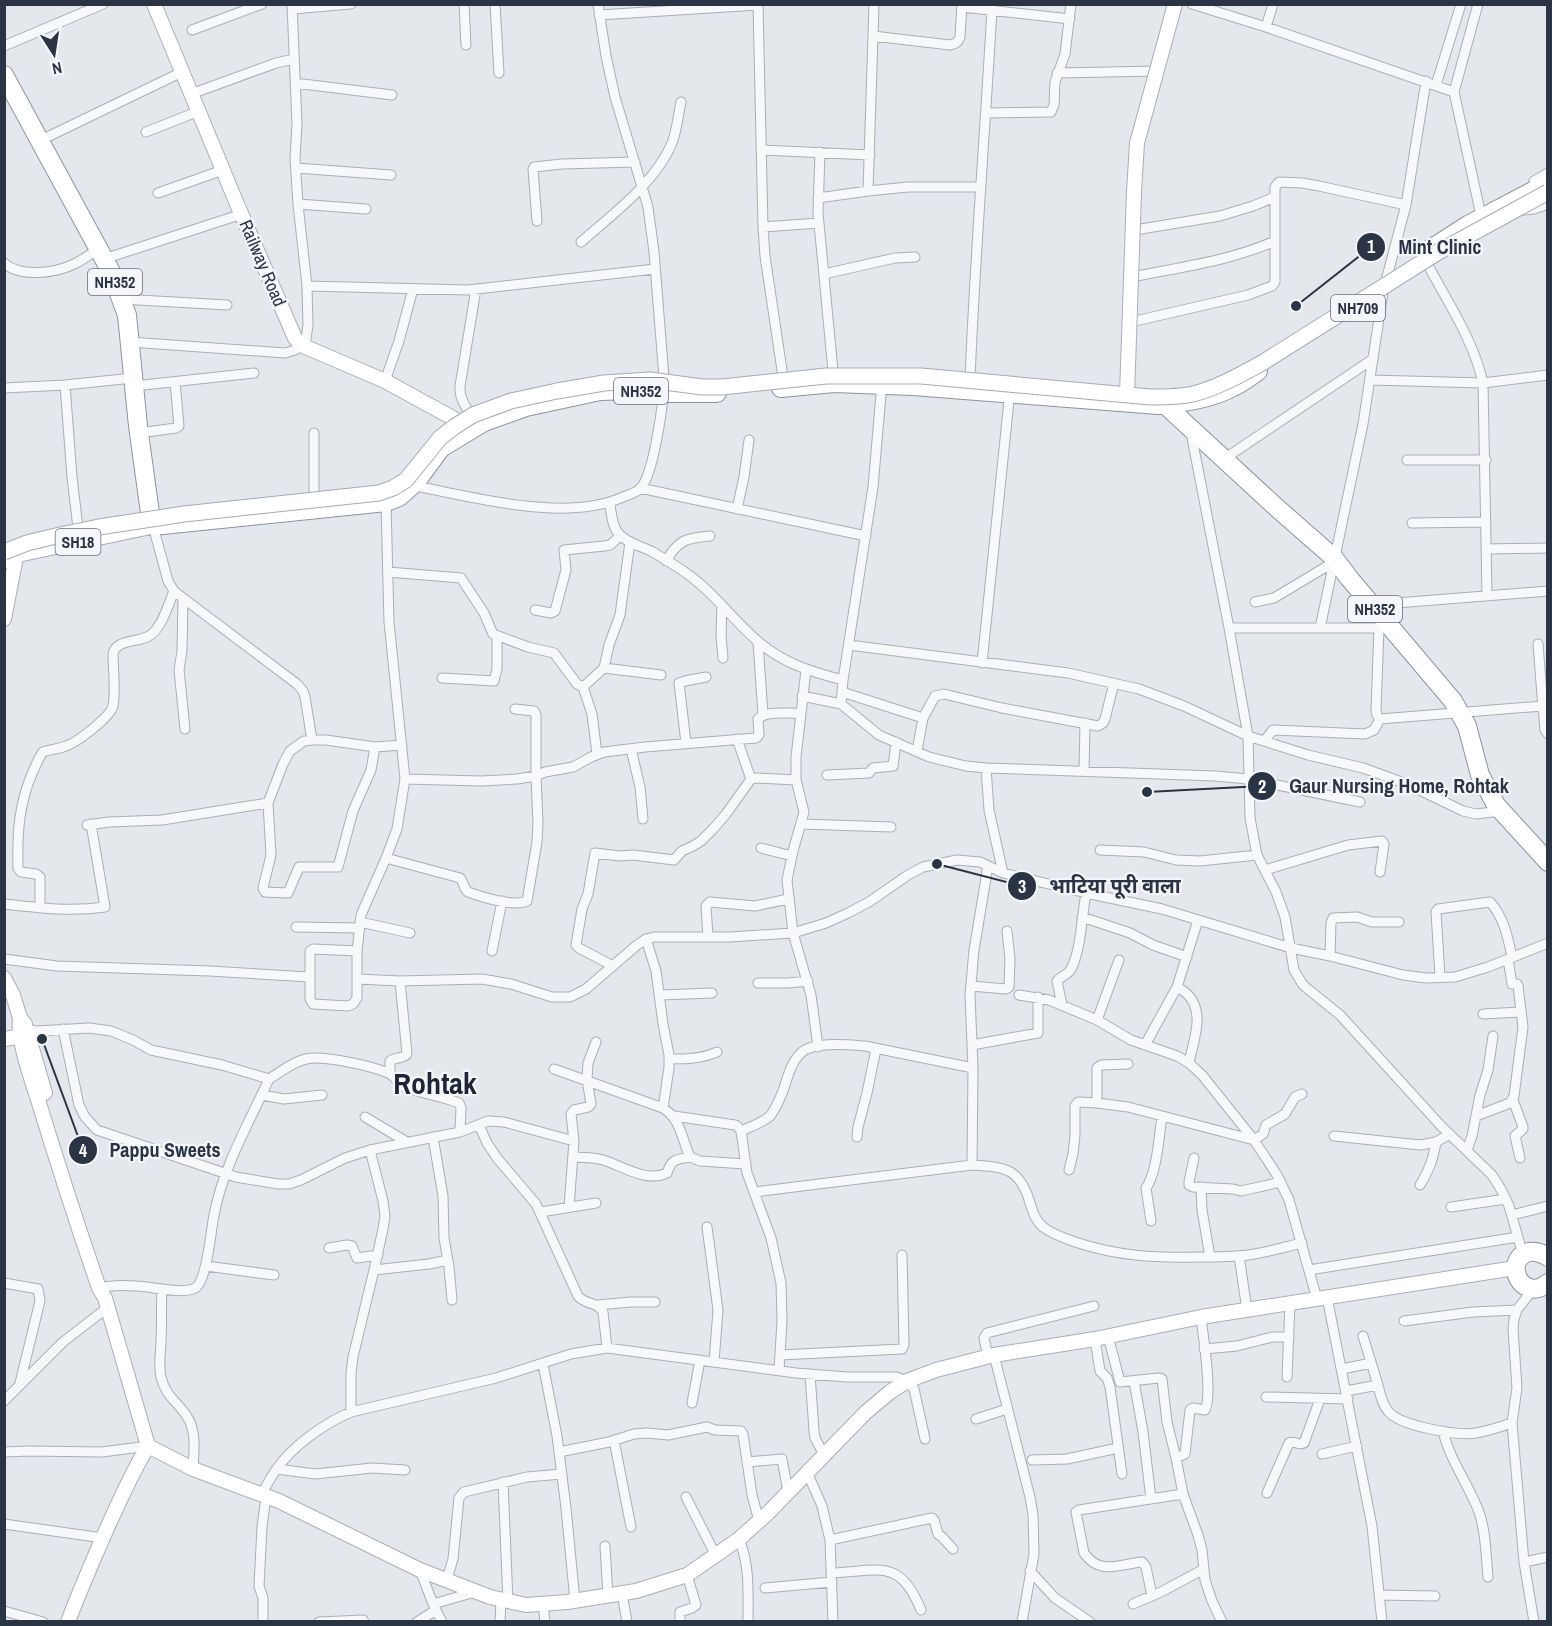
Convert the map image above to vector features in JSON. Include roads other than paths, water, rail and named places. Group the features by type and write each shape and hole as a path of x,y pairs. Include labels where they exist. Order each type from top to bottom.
{"highway":[{"name":"NH352","path":"4,75 102,254 127,315 139,433 151,520"},
{"name":"NH709","path":"1159,399 1170,393 1225,378 1384,285 1482,220 1548,183"},
{"name":"NH709","path":"1384,285 1428,266 1482,220 1524,210 1548,198"},
{"name":"NH352","path":"151,520 386,501 399,497 407,484 467,423 484,422 526,407 600,391 633,390 705,381 783,377 833,371 882,378 1159,399 1334,560 1371,604 1385,628 1453,701 1467,726 1480,775 1496,805 1548,862"},
{"name":"NH352","path":"664,385 709,394 882,378 970,379 1010,388"},
{"name":"NH352","path":"151,520 314,498 385,492 407,484"},
{"path":"1543,1287 1523,1286 1516,1276 1519,1262 1535,1252 1548,1257"}],"main road":[{"path":"10,552 27,543 60,535 184,514 379,493 406,480 440,438 473,416 511,401 604,383 650,380 702,387 722,387 826,376 921,376 1127,397 1173,397 1193,394 1237,377 1262,363 1440,251 1548,192"},
{"name":"SH18","path":"10,552 78,528 151,520"},
{"name":"SH18","path":"10,552 151,520"}],"street":[{"path":"4,46 103,4"},
{"name":"Railway Road","path":"154,4 292,332 301,345"},
{"path":"192,30 262,4"},
{"path":"130,342 285,352 295,350 306,339 307,286 296,168 297,124 292,7 351,4"},
{"path":"464,4 466,45"},
{"path":"495,4 499,73"},
{"path":"868,191 874,4"},
{"path":"986,113 1051,112 1054,105 1054,82 1064,60 1071,4"},
{"path":"1127,397 1140,138 1177,4"},
{"path":"1127,397 1137,148 1177,4"},
{"path":"1192,4 1454,92"},
{"path":"1266,27 1273,4"},
{"path":"1436,85 1461,4"},
{"path":"1478,4 1454,92 1482,220 1548,173"},
{"path":"407,484 528,506 575,508 609,503 640,488 646,480 651,467 664,385 656,269 648,207 615,97 599,10 758,5 763,227 765,256 783,377"},
{"path":"873,36 955,44 960,37 962,6 1017,9 1070,19"},
{"path":"970,379 976,242 992,9"},
{"path":"191,94 269,65 294,59"},
{"path":"1057,73 1159,71"},
{"path":"39,141 182,72"},
{"path":"1320,628 1363,424 1384,285 1406,205 1426,81"},
{"path":"295,83 392,95"},
{"path":"581,242 642,187 671,144 681,102"},
{"path":"146,132 199,111"},
{"path":"761,150 870,155"},
{"path":"820,153 819,223 833,371"},
{"path":"537,221 534,167 634,162"},
{"path":"296,168 391,175"},
{"path":"158,193 223,170"},
{"path":"1131,321 1248,296 1272,286 1275,282 1276,184 1284,182 1319,186 1406,205"},
{"path":"818,198 908,187 981,187"},
{"path":"1135,230 1220,216 1275,197"},
{"path":"298,204 366,209"},
{"path":"1524,210 1548,204"},
{"path":"4,262 14,269 26,272 47,271 242,214"},
{"path":"763,227 819,223"},
{"path":"1133,277 1226,258 1255,250 1275,241"},
{"path":"824,274 895,258 915,257"},
{"path":"1428,266 1472,348 1480,366 1483,382 1487,595"},
{"path":"307,286 476,289 656,269"},
{"path":"384,381 399,341 413,289"},
{"path":"467,423 459,386 476,289"},
{"path":"121,298 227,306"},
{"path":"301,345 384,381 467,423"},
{"path":"1224,459 1373,359"},
{"path":"4,388 176,382 254,373"},
{"path":"1370,380 1483,382 1548,375"},
{"path":"841,704 873,487 882,378"},
{"path":"139,433 179,426 176,382"},
{"path":"65,385 78,528"},
{"path":"982,663 1010,388"},
{"path":"4,1452 102,1452 148,1446 194,1468 289,1506 420,1570 475,1592 526,1605 575,1601 636,1591 687,1575 716,1556 759,1521 865,1413 907,1380 991,1356 1519,1262 1518,1237 1512,1215 1492,1175 1450,1134 1340,1015 1303,985 1294,970 1285,917 1276,892 1257,855 1250,818 1248,736 1190,427"},
{"path":"314,433 314,498"},
{"path":"737,509 749,440"},
{"path":"1407,460 1486,460"},
{"path":"640,488 866,536"},
{"path":"357,951 311,950 309,977 310,999 313,1004 348,1006 357,999 359,925 397,829 402,803 405,779 389,622 386,501"},
{"path":"609,503 616,532 620,536 688,574 758,642 773,653 806,670 843,680"},
{"path":"151,520 164,571 174,591 297,684 305,697 312,740"},
{"path":"1412,523 1486,522"},
{"path":"535,610 551,614 555,612 565,575 564,550 610,545 620,536"},
{"path":"666,561 677,545 683,541 710,536"},
{"path":"583,687 604,668 609,645 620,615 630,542"},
{"path":"1486,549 1548,548"},
{"path":"4,619 10,552"},
{"path":"1255,602 1274,598 1334,560"},
{"path":"388,572 461,578 484,613 491,631 497,636 554,653 577,684 583,687 592,714 597,754"},
{"path":"40,908 40,877 38,874 21,872 18,868 18,835 22,798 32,773 43,752 72,743 110,712 114,698 114,648 154,633 174,591"},
{"path":"1371,604 1548,591"},
{"path":"183,598 182,651 179,670 185,729"},
{"path":"722,606 723,658"},
{"path":"1229,628 1385,628 1376,711 1380,719"},
{"path":"442,678 494,681 497,669 497,636"},
{"path":"758,642 763,715"},
{"path":"1538,644 1545,730 1548,734"},
{"path":"849,645 1068,673 1139,689 1184,706 1248,736 1308,755 1364,768 1407,784 1463,811 1476,814 1502,811"},
{"path":"604,668 660,675"},
{"path":"806,670 796,757 796,780 804,813 788,876 788,899 793,933 808,981 818,1047"},
{"path":"686,743 679,683 705,677"},
{"path":"917,751 923,718 935,696 944,694 1002,708 1098,726 1103,723 1114,683"},
{"path":"842,692 923,718"},
{"path":"802,696 841,704 877,733 917,751 966,766 1248,779 1360,802"},
{"path":"1380,719 1459,712 1544,699"},
{"path":"386,858 460,878 468,892 502,901 522,903 527,901 538,823 536,713 531,710 515,709"},
{"path":"405,779 482,781 536,776 573,767 597,754 758,736 758,719 763,715 800,713"},
{"path":"1264,741 1273,730 1365,734 1374,730 1380,719"},
{"path":"1084,723 1084,771"},
{"path":"737,739 751,779"},
{"path":"375,747 371,770 353,811 337,868 299,867 288,893 265,892 271,855 268,803 290,751 304,741 312,740 375,747 402,745"},
{"path":"827,776 869,773 873,768 894,766 896,742"},
{"path":"632,749 640,787 643,819"},
{"path":"986,768 989,810 1003,873"},
{"path":"613,966 576,945 594,855 600,853 676,859 682,851 701,841 714,828 751,779 796,780"},
{"path":"4,904 60,911 105,907 89,824 162,820 268,803"},
{"path":"801,824 891,827"},
{"path":"1265,870 1348,845 1380,841 1384,842 1380,872"},
{"path":"761,848 792,855"},
{"path":"1100,850 1144,852 1176,860 1200,861 1257,855"},
{"path":"357,979 400,981 482,979 511,984 552,997 570,997 586,990 645,939 793,933 825,923 858,908 923,867 957,860 980,862 1003,873 1135,903 1291,948 1403,975 1426,978 1455,977 1488,968 1548,943"},
{"path":"972,1165 971,986 974,950 988,867"},
{"path":"1062,1005 1057,981 1070,972 1072,967 1086,893"},
{"path":"708,937 706,906 710,902 755,906 788,899"},
{"path":"492,951 502,901"},
{"path":"1440,977 1436,912 1438,909 1490,902 1499,913 1504,926 1510,958 1511,983 1518,986 1522,1035 1513,1100 1523,1127 1515,1136 1520,1158"},
{"path":"1082,917 1130,933 1153,945 1187,957"},
{"path":"1330,956 1333,918 1357,917 1372,922 1399,922"},
{"path":"1145,1045 1177,987 1198,920"},
{"path":"296,927 359,925 410,933"},
{"path":"971,986 1006,989 1009,987 1010,959 1007,931"},
{"path":"645,939 656,971 668,1045 669,1068 663,1108"},
{"path":"4,959 57,966 309,977"},
{"path":"1096,1020 1119,960"},
{"path":"4,978 13,995 25,1030 148,1446 135,1468 103,1538 68,1622"},
{"path":"390,1074 390,1061 407,1054 400,981"},
{"path":"758,982 808,981"},
{"path":"1177,987 1189,996 1197,1012 1189,1063"},
{"path":"660,995 712,993"},
{"path":"1020,994 1062,1005 1096,1020 1131,1040 1177,1056 1189,1063 1202,1075 1254,1140 1281,1182 1289,1200 1309,1270 1322,1298 1342,1369 1372,1526 1382,1622"},
{"path":"972,1045 1038,1033 1038,997"},
{"path":"1483,1014 1521,1012"},
{"path":"4,1032 89,1028 111,1031 151,1050 222,1065 269,1079"},
{"path":"63,1029 79,1105 85,1117 97,1130 225,1173 278,1184 289,1184 345,1158 370,1150 460,1132 488,1121 504,1122 574,1141"},
{"path":"4,1039 25,1030"},
{"path":"1467,1150 1488,1070 1493,1036"},
{"path":"569,1207 574,1157 572,1111 591,1104 587,1080 588,1063 596,1042"},
{"path":"741,1131 769,1116 776,1106 795,1060 808,1048 848,1045 973,1068"},
{"path":"857,1137 876,1049"},
{"path":"669,1059 706,1057 717,1052"},
{"path":"4,1401 63,1342 104,1295 137,1286 162,1290 192,1290 198,1287 206,1266 214,1212 225,1173 269,1079 292,1064 306,1059 319,1058 373,1068 390,1074 400,1085 408,1089 459,1103 461,1108 460,1132"},
{"path":"1097,1102 1097,1068 1101,1065 1128,1064"},
{"path":"554,1070 663,1108 674,1116 735,1125 741,1131 746,1164 771,1238 780,1283 782,1321 779,1370"},
{"path":"1069,1170 1073,1154 1076,1104 1082,1101 1128,1107 1254,1140 1263,1134 1266,1125 1285,1114 1295,1098 1302,1094"},
{"path":"262,1095 284,1100 322,1095"},
{"path":"1476,1116 1513,1100"},
{"path":"674,1116 690,1158"},
{"path":"1150,1221 1146,1188 1151,1181 1162,1116"},
{"path":"366,1117 407,1142"},
{"path":"479,1125 497,1158 541,1212 549,1235 578,1296 585,1302 598,1305 655,1302"},
{"path":"1334,1136 1412,1145 1436,1142 1450,1134"},
{"path":"433,1137 442,1196 444,1238 452,1300"},
{"path":"1420,1185 1430,1168 1436,1142"},
{"path":"351,1412 353,1357 378,1256 385,1216 370,1150"},
{"path":"574,1157 603,1160 635,1173 662,1175 667,1173 673,1161 690,1158 700,1161 746,1164"},
{"path":"1194,1158 1189,1185 1193,1187 1241,1191 1281,1182"},
{"path":"754,1192 972,1165 1005,1168 1023,1184 1035,1218 1040,1224 1061,1238 1096,1249 1157,1258 1210,1257 1251,1255 1302,1243"},
{"path":"1201,1187 1202,1210 1210,1257"},
{"path":"1451,1207 1506,1199"},
{"path":"541,1212 596,1203"},
{"path":"1512,1215 1548,1206"},
{"path":"707,1227 718,1310 714,1362"},
{"path":"1309,1270 1518,1237"},
{"path":"329,1248 347,1245 352,1246 357,1258 378,1256"},
{"path":"780,1355 902,1349 904,1345 902,1255"},
{"path":"1239,1256 1247,1310"},
{"path":"374,1270 448,1260"},
{"path":"206,1266 274,1275"},
{"path":"4,1283 38,1289 40,1294 19,1386"},
{"path":"1534,1622 1524,1562 1512,1423 1517,1388 1513,1329 1517,1310 1543,1287"},
{"path":"162,1290 160,1376 167,1394 186,1413 190,1421 194,1444 194,1468"},
{"path":"1287,1377 1290,1303"},
{"path":"598,1305 603,1312 607,1348"},
{"path":"1022,1622 1034,1554 1033,1515 1007,1409 984,1338 987,1333 1094,1306"},
{"path":"1404,1321 1473,1312 1517,1310"},
{"path":"1176,1458 1185,1454 1190,1410 1207,1408 1201,1317"},
{"path":"1363,1336 1382,1403 1389,1413 1400,1421 1462,1434 1476,1433 1512,1423"},
{"path":"1102,1337 1121,1382 1162,1379 1167,1422 1183,1494 1202,1550 1205,1580 1222,1622"},
{"path":"1102,1337 1100,1371 1107,1378 1110,1387 1122,1474"},
{"path":"1204,1349 1237,1346 1272,1337 1289,1337"},
{"path":"263,1622 263,1598 259,1586 263,1496 277,1469 290,1454 334,1419 351,1412 496,1378 572,1354 607,1348 810,1374 890,1377 907,1380 914,1389 926,1439"},
{"path":"692,1403 700,1360"},
{"path":"1342,1369 1371,1363"},
{"path":"543,1364 562,1474 575,1601"},
{"path":"810,1374 815,1438 824,1455"},
{"path":"1134,1381 1151,1499"},
{"path":"1266,1397 1320,1399 1347,1395 1378,1385"},
{"path":"1267,1493 1289,1443 1304,1443 1320,1399"},
{"path":"976,1419 1007,1409"},
{"path":"559,1452 634,1434 668,1435 707,1427 715,1430 738,1431 743,1434 754,1505 759,1521"},
{"path":"1443,1431 1450,1454 1475,1502 1481,1519 1488,1577"},
{"path":"614,1440 631,1527"},
{"path":"1322,1454 1357,1446"},
{"path":"1032,1460 1085,1457 1118,1448"},
{"path":"747,1462 782,1458 788,1492"},
{"path":"277,1469 315,1474 372,1468 405,1470"},
{"path":"807,1472 822,1506 830,1540 833,1622"},
{"path":"447,1580 453,1559 461,1494 537,1475 562,1474"},
{"path":"500,1622 505,1601 503,1482"},
{"path":"1152,1596 1146,1566 1142,1562 1112,1568 1092,1562 1088,1558 1084,1553 1076,1512 1183,1494"},
{"path":"686,1497 716,1556"},
{"path":"830,1540 932,1518 937,1532 953,1549"},
{"path":"4,1524 103,1538"},
{"path":"739,1539 747,1571 748,1622"},
{"path":"605,1546 615,1594 627,1622"},
{"path":"1524,1562 1548,1557"},
{"path":"1133,1604 1204,1569"},
{"path":"420,1570 442,1622"},
{"path":"765,1588 883,1570 893,1572 909,1585 921,1610"},
{"path":"1030,1571 1055,1598 1090,1622"},
{"path":"680,1622 680,1612 696,1605 687,1575"},
{"path":"417,1622 434,1607 475,1592"},
{"path":"1380,1595 1436,1596"},
{"path":"543,1604 545,1622"},
{"path":"5,1614 43,1622"},
{"path":"319,1622 363,1620 364,1622"}],"place":[{"name":"Mint Clinic","path":"1296,306"},
{"name":"Gaur Nursing Home, Rohtak","path":"1147,792"},
{"name":"भाटिया पूरी वाला","path":"937,864"},
{"name":"Pappu Sweets","path":"42,1039"}],"district":[{"name":"Rohtak","path":"435,1083"}]}
